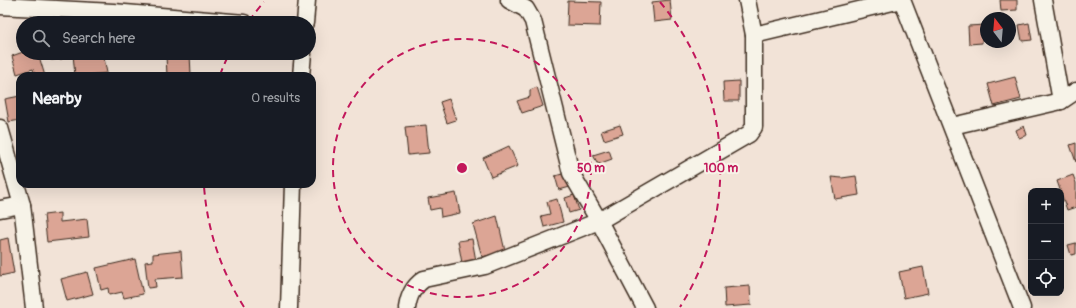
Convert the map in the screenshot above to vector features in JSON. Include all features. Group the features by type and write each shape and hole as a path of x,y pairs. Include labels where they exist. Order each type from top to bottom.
{"street":[{"path":"306,16 307,0"},
{"path":"509,0 526,10 533,21 568,166 645,308"},
{"path":"406,308 409,295 416,285 424,279 484,266 599,221 749,134 754,127 754,35 746,0"},
{"path":"754,35 901,0 952,126 1022,308"},
{"path":"1043,0 1061,101"},
{"path":"0,6 161,16"},
{"path":"301,72 302,60"},
{"path":"952,126 1061,101 1076,91"},
{"path":"0,128 16,184"},
{"path":"17,188 22,205 34,308"},
{"path":"289,308 294,188"},
{"path":"0,209 22,205"}],"building":[{"path":"670,0 672,20 654,22 652,2"},
{"path":"1000,0 1017,0 1017,10 1001,11"},
{"path":"568,1 601,2 600,26 567,25"},
{"path":"1029,23 1032,40 1022,41 1019,25"},
{"path":"980,25 980,43 969,44 968,26"},
{"path":"16,55 16,60 40,60 44,72 34,72 33,69 23,72 16,72 12,56"},
{"path":"74,60 104,60 107,72 75,72"},
{"path":"166,60 190,60 191,72 167,72"},
{"path":"1015,77 1021,99 994,106 988,84"},
{"path":"739,81 739,101 724,101 723,82"},
{"path":"537,87 543,106 522,113 517,101 530,97 530,90"},
{"path":"16,97 16,121 9,122 5,99"},
{"path":"449,99 456,120 447,123 440,102"},
{"path":"426,125 429,153 408,155 405,127"},
{"path":"620,125 623,134 604,140 601,131"},
{"path":"1024,126 1027,135 1019,138 1016,130"},
{"path":"1076,143 1076,162 1070,145"},
{"path":"509,146 518,166 491,177 483,158"},
{"path":"609,150 612,159 598,164 593,155"},
{"path":"566,173 570,187 559,190 555,176"},
{"path":"1073,175 1076,183 1076,207 1067,210 1064,201 1064,188 1059,188 1057,181"},
{"path":"856,176 859,195 835,199 831,177 842,178"},
{"path":"456,193 460,213 441,217 440,208 430,210 428,198"},
{"path":"574,195 579,210 569,213 565,198"},
{"path":"557,199 563,222 544,227 541,216 550,214 547,202"},
{"path":"60,213 60,222 87,219 89,237 47,242 44,215"},
{"path":"497,216 505,251 482,257 473,224"},
{"path":"8,238 14,273 0,276 0,240"},
{"path":"472,239 476,261 462,263 458,241"},
{"path":"1076,243 1076,254 1071,255 1068,245"},
{"path":"181,251 183,277 155,279 156,287 148,288 145,262 153,261 153,254"},
{"path":"135,259 143,294 124,298 122,292 109,295 108,288 101,290 96,268"},
{"path":"923,267 928,293 904,298 899,272"},
{"path":"87,272 93,294 67,301 61,279"},
{"path":"750,286 751,305 725,307 724,288"}]}
